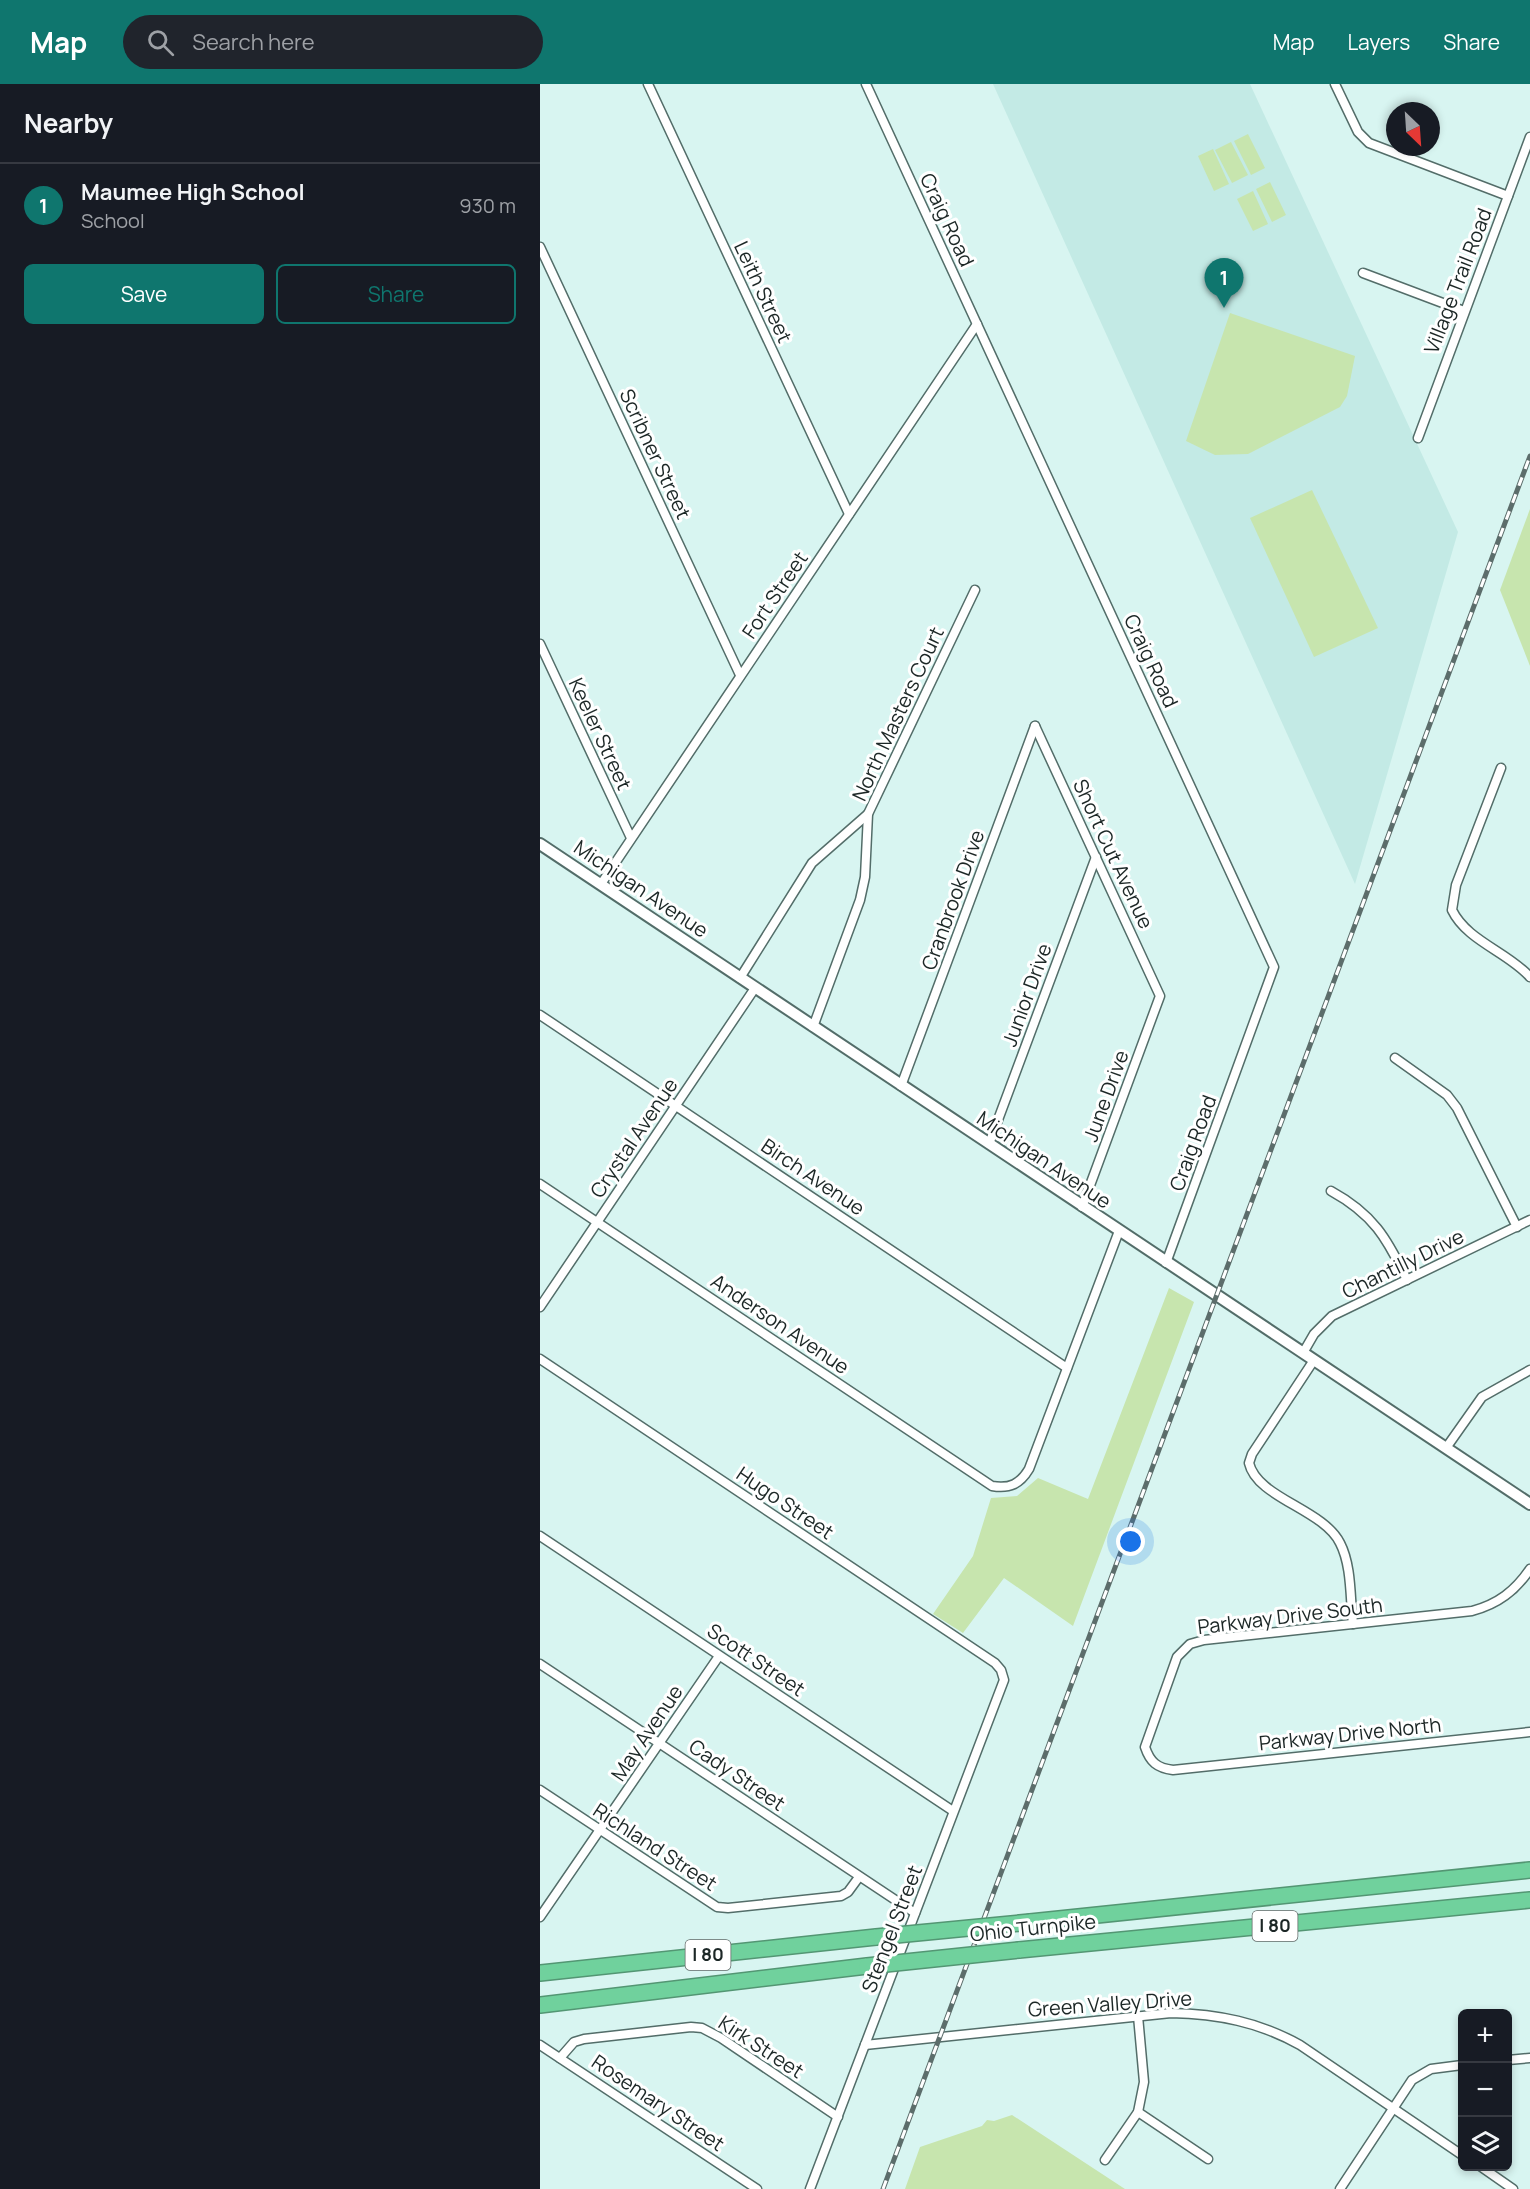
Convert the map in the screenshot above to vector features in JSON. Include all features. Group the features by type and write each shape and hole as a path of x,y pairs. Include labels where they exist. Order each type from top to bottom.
{"highway":[{"name":"Ohio Turnpike","path":"540,1973 1530,1870"},
{"name":"Ohio Turnpike","path":"540,2004 1019,1950 1530,1900"}],"street":[{"name":"Leith Street","path":"648,84 849,514"},
{"name":"Craig Road","path":"866,84 1274,966 1166,1263"},
{"path":"1335,84 1358,132 1368,143 1508,196"},
{"name":"Village Trail Road","path":"1418,438 1530,137"},
{"name":"Scribner Street","path":"540,247 740,675"},
{"path":"1363,273 1464,311"},
{"name":"Fort Street","path":"600,884 977,324"},
{"name":"North Masters Court","path":"813,1027 860,900 865,877 868,813 975,590"},
{"name":"Keeler Street","path":"540,644 631,838"},
{"name":"Short Cut Avenue","path":"1035,726 1160,996"},
{"name":"Cranbrook Drive","path":"901,1086 1035,726"},
{"path":"1501,768 1456,885 1452,910 1462,925 1521,967 1530,977"},
{"path":"740,978 812,863 868,813"},
{"name":"Michigan Avenue","path":"540,844 1530,1504"},
{"name":"Junior Drive","path":"989,1144 1096,857"},
{"name":"Crystal Avenue","path":"540,1307 755,988"},
{"name":"June Drive","path":"1082,1207 1160,996"},
{"name":"Birch Avenue","path":"540,1015 1067,1368"},
{"path":"1395,1058 1447,1095 1458,1108 1517,1227"},
{"name":"Anderson Avenue","path":"540,1184 992,1486 1002,1488 1020,1481 1029,1469 1067,1368"},
{"path":"1331,1191 1349,1201 1380,1230 1407,1280"},
{"name":"Chantilly Drive","path":"1303,1353 1314,1334 1332,1316 1530,1220"},
{"path":"1067,1368 1119,1231"},
{"name":"Hugo Street","path":"540,1359 995,1663 1004,1680"},
{"path":"1314,1360 1252,1454 1249,1463 1256,1478 1323,1524 1340,1542 1346,1555 1353,1624"},
{"path":"1446,1448 1482,1396 1530,1370"},
{"name":"Scott Street","path":"540,1536 953,1811"},
{"name":"Parkway Drive South","path":"1173,1770 1158,1767 1148,1756 1145,1747 1177,1657 1183,1649 1204,1640 1487,1607 1515,1588 1530,1569"},
{"name":"May Avenue","path":"540,1917 719,1656"},
{"name":"Cady Street","path":"540,1664 915,1913"},
{"name":"Stengel Street","path":"810,2189 1004,1680"},
{"name":"Parkway Drive North","path":"1173,1770 1530,1732"},
{"name":"Richland Street","path":"540,1790 717,1907 728,1908 841,1896 848,1892 860,1877"},
{"name":"Green Valley Drive","path":"865,2045 1138,2016 1202,2014 1245,2021 1273,2030 1393,2107 1458,2152"},
{"path":"1105,2160 1138,2112 1144,2082 1138,2016"},
{"name":"Kirk Street","path":"560,2058 574,2042 584,2039 702,2028 721,2038 838,2117"},
{"name":"Rosemary Street","path":"540,2044 758,2189"},
{"path":"1512,2060 1530,2058"},
{"path":"1340,2189 1412,2080 1423,2072 1458,2066"},
{"path":"1138,2112 1208,2159"},
{"path":"1487,2171 1513,2189"}],"shaded area":[{"path":"993,84 1250,84 1458,532 1355,884"}],"green space":[{"path":"1248,134 1265,168 1251,175 1234,141"},
{"path":"1231,142 1248,175 1232,183 1215,150"},
{"path":"1213,149 1229,184 1214,191 1198,156"},
{"path":"1270,182 1286,215 1272,222 1256,189"},
{"path":"1253,191 1268,224 1253,231 1237,199"},
{"path":"1230,313 1355,356 1347,396 1340,407 1248,454 1215,455 1186,441"},
{"path":"1312,490 1378,628 1314,657 1250,518"},
{"path":"1530,509 1530,666 1500,590"},
{"path":"1169,1288 1194,1302 1073,1626 1004,1578 963,1633 933,1614 973,1556 991,1498 1017,1496 1038,1478 1088,1499"},
{"path":"1012,2115 1125,2189 905,2189 920,2147 982,2126 987,2120 994,2121"}],"railway":[{"path":"883,2189 1530,456"}],"place":[{"name":"Maumee High School","path":"1224,308"}]}
